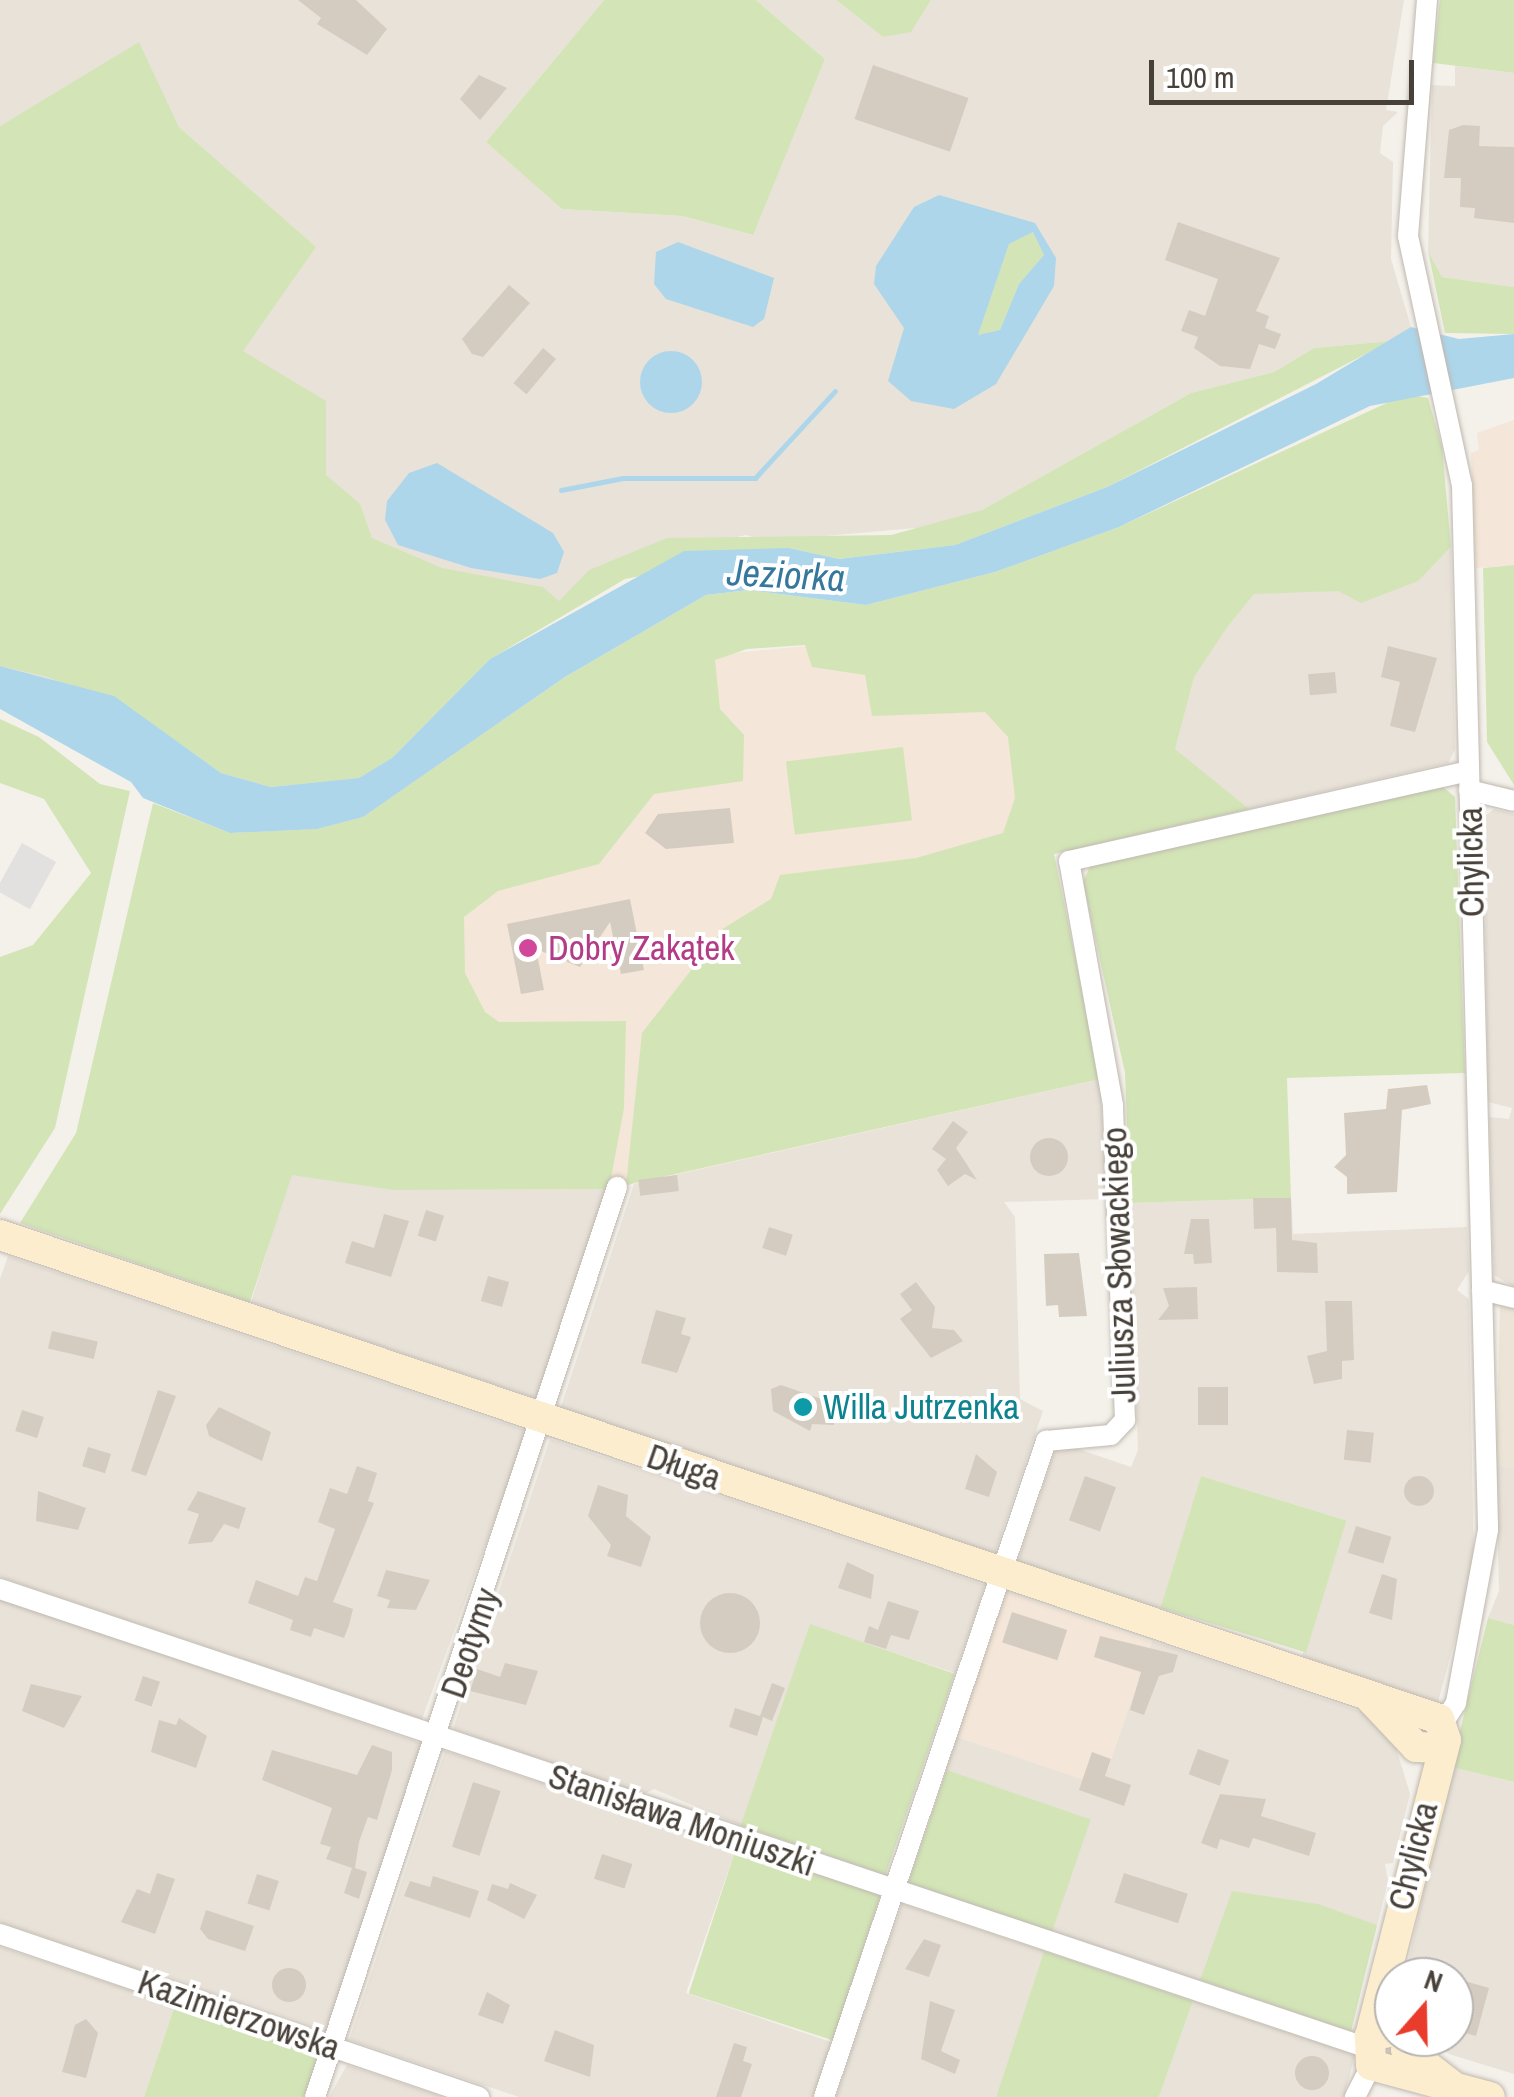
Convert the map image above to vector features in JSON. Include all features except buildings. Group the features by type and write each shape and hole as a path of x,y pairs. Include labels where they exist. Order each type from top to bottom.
{"street":[{"name":"Chylicka","path":"1388,1957 1430,1784 1428,1734 1456,1703 1487,1554 1462,499 1451,428 1420,310 1408,236 1427,0"},
{"path":"1468,780 1514,801"},
{"name":"Juliusza Słowackiego","path":"824,2097 1046,1441 1111,1435 1125,1420 1114,1105 1069,861 1468,780"},
{"name":"Deotymy","path":"315,2097 545,1420 617,1187"},
{"name":"Długa","path":"0,1235 1369,1696 1428,1734"},
{"path":"1482,1290 1514,1298"},
{"name":"Stanisława Moniuszki","path":"0,1590 893,1892 1374,2041"},
{"name":"Kazimierzowska","path":"0,1934 479,2097"},
{"name":"Chylicka","path":"1356,2097 1379,2057"},
{"path":"1405,2057 1454,2087 1490,2097"}],"shaded area":[{"path":"0,0 604,0 486,142 562,209 682,216 752,235 825,59 756,0 836,0 883,37 911,31 931,0 1404,0 1386,110 1398,112 1383,126 1380,153 1393,162 1391,259 1411,327 1391,341 1314,348 1274,372 1191,393 982,510 927,527 767,541 746,535 589,570 567,596 467,666 114,696 0,666 315,247 179,127 139,43 0,126"},
{"path":"1455,66 1514,73 1514,287 1442,277 1428,251 1432,85 1455,86"},
{"path":"1514,420 1514,565 1476,568 1471,453 1479,450 1477,433"},
{"path":"1167,518 1362,599 1417,581 1451,547 1455,750 1448,763 1054,854"},
{"path":"838,643 1006,665 1100,1079 609,1189 393,1190 291,1174 146,829 723,654"},
{"path":"1494,809 1514,814 1514,1287 1494,1275 1489,1117 1509,1119 1512,1108 1488,1102 1484,817"},
{"path":"22,843 56,862 30,909 0,893 0,883"},
{"path":"1100,1079 1106,1199 1004,1202 1015,1217 1020,1399 1043,1411 995,1553 561,1407 634,1184"},
{"path":"291,1174 393,1190 609,1189 538,1399 251,1302"},
{"path":"1291,1198 1293,1234 1467,1227 1469,1271 1457,1290 1469,1299 1474,1569 1438,1702 1302,1656 1345,1520 1201,1476 1163,1609 1018,1561 1058,1442 1131,1467 1138,1450 1130,1203"},
{"path":"8,1256 527,1431 422,1719 0,1577 0,1279"},
{"path":"1500,1305 1514,1309 1514,1468 1496,1464"},
{"path":"550,1439 985,1585 955,1673 810,1625 742,1826 654,1789 644,1794 453,1729"},
{"path":"1496,1464 1514,1468 1514,1625 1488,1618 1499,1591"},
{"path":"1007,1592 1152,1642 1102,1786 957,1737"},
{"path":"0,1598 423,1744 326,2033 0,1922"},
{"path":"1152,1641 1362,1712 1393,1738 1410,1794 1393,1863 1385,1864 1388,1881 1351,2031 910,1883 957,1737 1102,1785"},
{"path":"445,1751 736,1848 686,1993 831,2042 813,2097 519,2097 349,2040"},
{"path":"1451,1767 1514,1782 1514,2074 1459,2057 1474,2057 1474,1957 1409,1957"},
{"path":"902,1904 1044,1951 996,2097 836,2097"},
{"path":"0,1947 175,2005 144,2097 0,2097"},
{"path":"1193,2001 1355,2055 1344,2097 1159,2097"},
{"path":"347,2065 443,2097 329,2097"}],"green space":[{"path":"604,0 756,0 825,59 753,235 682,216 562,209 486,142"},
{"path":"836,0 931,0 911,32 883,37"},
{"path":"1440,0 1514,0 1514,73 1433,63"},
{"path":"139,42 179,127 316,247 243,351 326,401 326,475 360,504 372,538 442,568 543,587 559,601 589,570 667,538 891,535 982,510 1191,393 1274,372 1314,348 1391,341 1107,487 955,545 839,559 789,548 625,579 490,659 392,758 359,778 271,787 221,773 155,726 48,677 0,666 0,126"},
{"path":"1033,232 1044,255 1019,284 1000,330 978,335 1009,244"},
{"path":"1428,251 1442,277 1514,287 1514,334 1445,333"},
{"path":"1406,394 1428,398 1442,447 1451,547 1418,581 1361,603 1338,591 1254,594 1228,626 1194,677 1175,749 1249,809 1054,854 1100,1079 626,1185 642,1033 724,928 771,899 780,875 916,858 1003,833 1015,798 1008,737 985,712 872,716 865,675 812,667 805,645 747,649 715,660 720,709 744,735 743,781 654,794 599,864 498,891 464,917 465,973 485,1012 499,1022 626,1021 624,1108 609,1189 393,1190 292,1175 250,1302 20,1223 76,1133 153,803 230,833 317,829 363,817 565,677 706,595 749,590 866,605 995,572 1119,527"},
{"path":"1514,565 1514,785 1487,742 1483,568"},
{"path":"0,719 39,737 100,784 130,791 55,1128 0,1214 0,957 33,945 91,873 44,799 0,783"},
{"path":"903,747 912,820 795,835 786,761"},
{"path":"1442,786 1455,797 1465,1073 1287,1078 1291,1198 1130,1203 1125,1073 1083,882 1091,864"},
{"path":"1201,1476 1346,1520 1306,1652 1161,1608"},
{"path":"1488,1618 1514,1625 1514,1782 1451,1767"},
{"path":"810,1624 955,1674 885,1875 741,1825"},
{"path":"947,1770 1091,1819 1052,1932 908,1883"},
{"path":"736,1848 881,1895 833,2040 689,1994"},
{"path":"1232,1891 1318,1904 1377,1925 1351,2031 1200,1980"},
{"path":"1044,1951 1193,2001 1159,2097 996,2097"},
{"path":"175,2005 319,2053 304,2097 144,2097"}],"water":[{"path":"939,195 1035,223 1056,258 1054,286 996,384 954,409 911,401 888,381 904,328 874,284 876,266 914,207","holes":["1033,232 1044,255 1019,284 1000,330 978,335 1009,244"]},
{"path":"678,242 774,278 764,319 753,327 666,299 654,284 656,252"},
{"name":"Jeziorka","path":"1411,327 1459,339 1514,334 1514,378 1370,406 1119,527 995,572 866,605 749,590 706,595 565,677 363,817 317,829 230,833 143,798 131,782 0,709 0,666 114,696 221,773 271,787 359,778 392,758 490,659 684,551 789,548 839,559 955,545 1107,487 1316,384"},
{"path":"671,351 693,360 702,382 693,404 671,413 649,404 640,382 649,360"},
{"path":"437,463 553,533 564,552 557,573 540,579 471,568 398,545 385,520 387,501 409,473"}],"waterway":[{"path":"561,490 623,478 755,478 835,391"}],"place":[{"name":"Dobry Zakątek","path":"528,948"},
{"name":"Willa Jutrzenka","path":"803,1407"}]}
